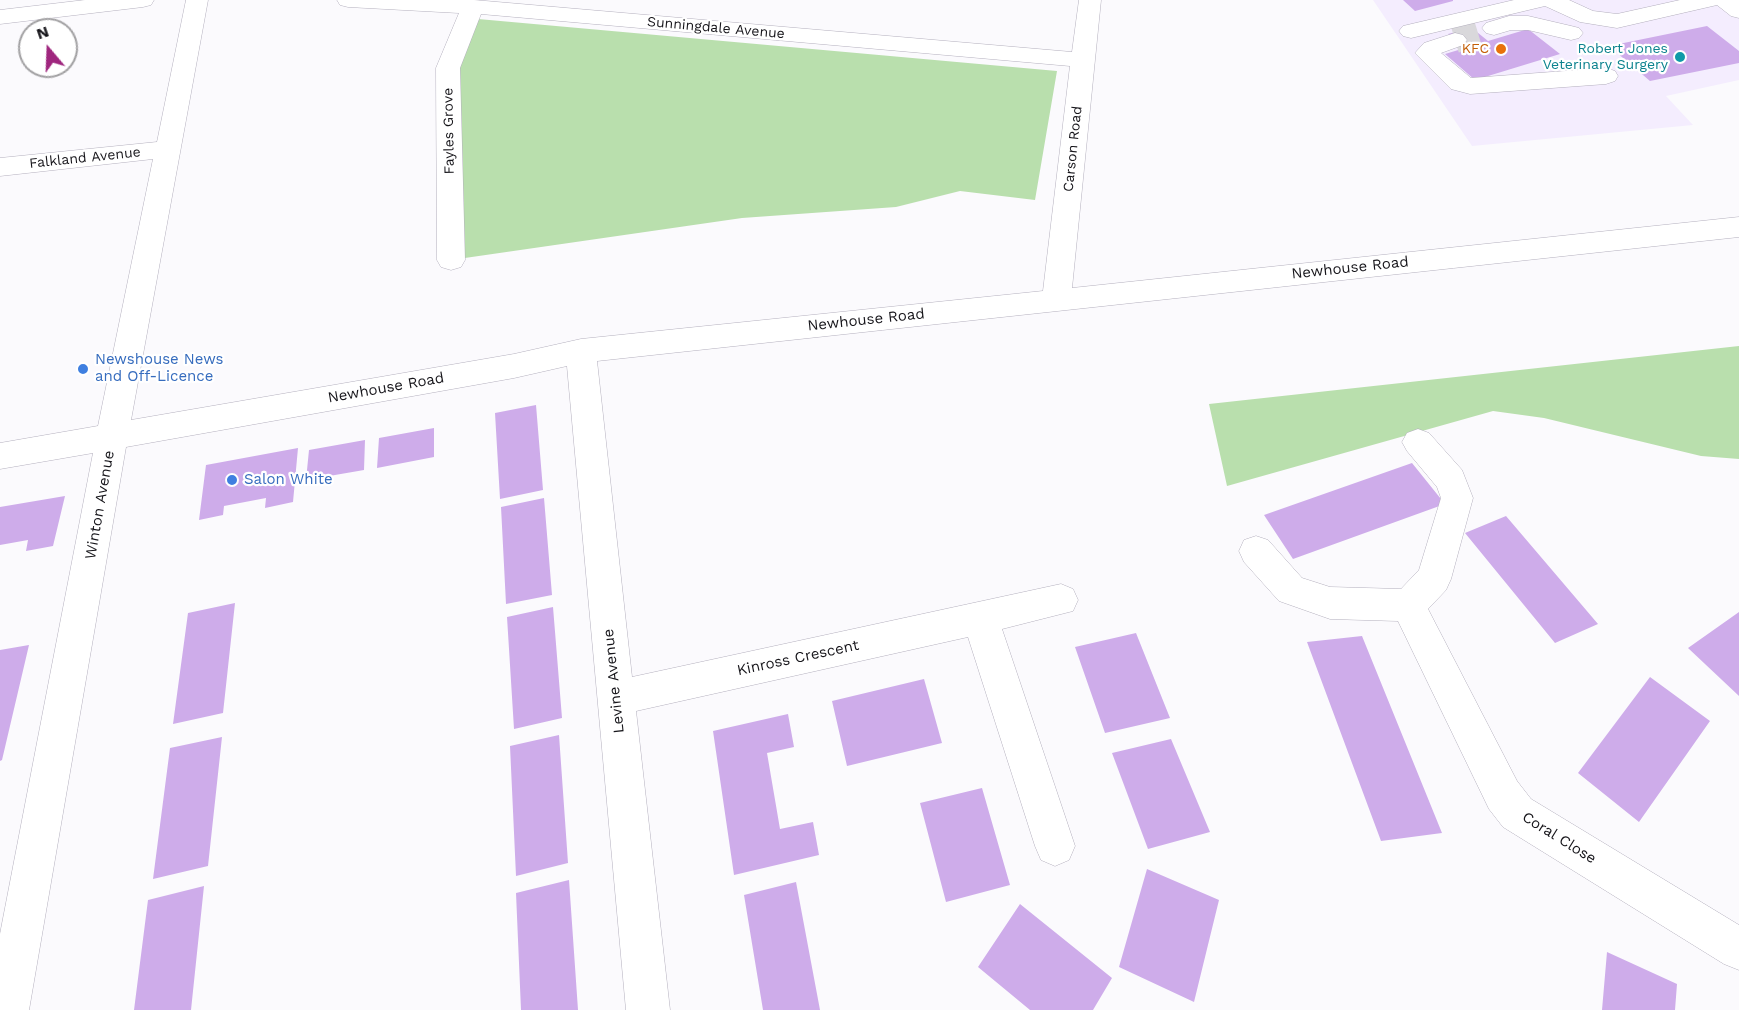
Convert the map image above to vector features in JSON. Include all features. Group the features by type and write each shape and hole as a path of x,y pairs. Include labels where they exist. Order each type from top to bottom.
{"street":[{"path":"0,17 143,0"},
{"name":"Winton Avenue","path":"7,1010 112,436 198,0"},
{"name":"Sunningdale Avenue","path":"348,0 474,7 1083,60"},
{"name":"Carson Road","path":"1056,299 1090,0"},
{"path":"1411,31 1544,0"},
{"path":"1550,0 1574,23 1606,76 1470,86 1460,83 1427,53 1432,48 1509,23 1574,23 1600,20 1617,21 1711,0"},
{"path":"1724,0 1739,10"},
{"name":"Fayles Grove","path":"451,260 448,68 467,18 474,7"},
{"name":"Falkland Avenue","path":"0,167 169,149"},
{"name":"Newhouse Road","path":"0,456 514,366 581,351 1739,227"},
{"name":"Levine Avenue","path":"581,351 648,1010"},
{"path":"1256,551 1291,590 1330,603 1408,605 1434,579 1457,498 1451,480 1418,442"},
{"name":"Kinross Crescent","path":"616,698 1061,600"},
{"name":"Coral Close","path":"1408,605 1503,795 1517,813 1739,949"},
{"path":"981,618 1055,846"}],"shaded area":[{"path":"1373,0 1739,0 1739,80 1666,96 1693,125 1472,146"}],"green space":[{"path":"467,18 1057,71 1035,200 960,191 896,207 742,218 451,260 448,68"},
{"path":"1739,346 1739,459 1701,456 1544,418 1493,411 1227,486 1209,404"}],"building":[{"path":"1403,0 1453,0 1453,1 1415,11"},
{"name":"Robert Jones Veterinary Surgery","path":"1707,26 1739,51 1739,63 1650,81 1609,46"},
{"path":"1472,28 1488,41 1528,29 1560,54 1475,80 1445,54 1465,48 1448,34"},
{"path":"536,405 543,490 500,499 495,413"},
{"path":"434,428 434,457 377,468 379,438"},
{"path":"365,440 364,470 306,480 309,450"},
{"path":"298,448 293,502 265,508 266,498 224,506 223,515 199,520 206,465"},
{"path":"1412,463 1445,504 1293,559 1264,515"},
{"path":"65,496 53,546 26,551 28,540 0,545 0,507"},
{"path":"544,498 552,595 506,604 501,507"},
{"path":"1506,516 1598,624 1555,643 1465,533"},
{"path":"235,603 223,713 173,724 188,613"},
{"path":"553,607 562,718 514,729 507,617"},
{"path":"1739,612 1739,696 1688,648"},
{"path":"1136,633 1170,718 1105,733 1075,647"},
{"path":"1362,636 1442,833 1381,841 1307,642"},
{"path":"29,645 2,760 0,761 0,650"},
{"path":"1650,677 1710,721 1639,822 1578,773"},
{"path":"924,679 942,743 847,766 832,701"},
{"path":"788,714 794,747 767,753 780,829 813,822 819,855 734,875 713,731"},
{"path":"559,735 568,863 516,876 510,746"},
{"path":"222,737 208,866 153,879 170,748"},
{"path":"1171,739 1210,832 1148,849 1112,753"},
{"path":"982,788 1010,885 946,902 920,803"},
{"path":"1147,869 1219,900 1194,1002 1119,967"},
{"path":"569,880 578,1010 521,1010 516,893"},
{"path":"796,882 820,1010 763,1010 744,895"},
{"path":"204,886 191,1010 134,1010 148,900"},
{"path":"1020,904 1112,978 1093,1010 1030,1010 978,967"},
{"path":"1607,952 1677,984 1675,1010 1602,1010"}],"tunnel":[{"path":"1455,40 1478,33"}],"place":[{"name":"KFC","path":"1501,49"},
{"name":"Robert Jones Veterinary Surgery","path":"1680,57"},
{"name":"Newshouse News and Off-Licence","path":"83,369"},
{"name":"Salon White","path":"232,480"}]}
